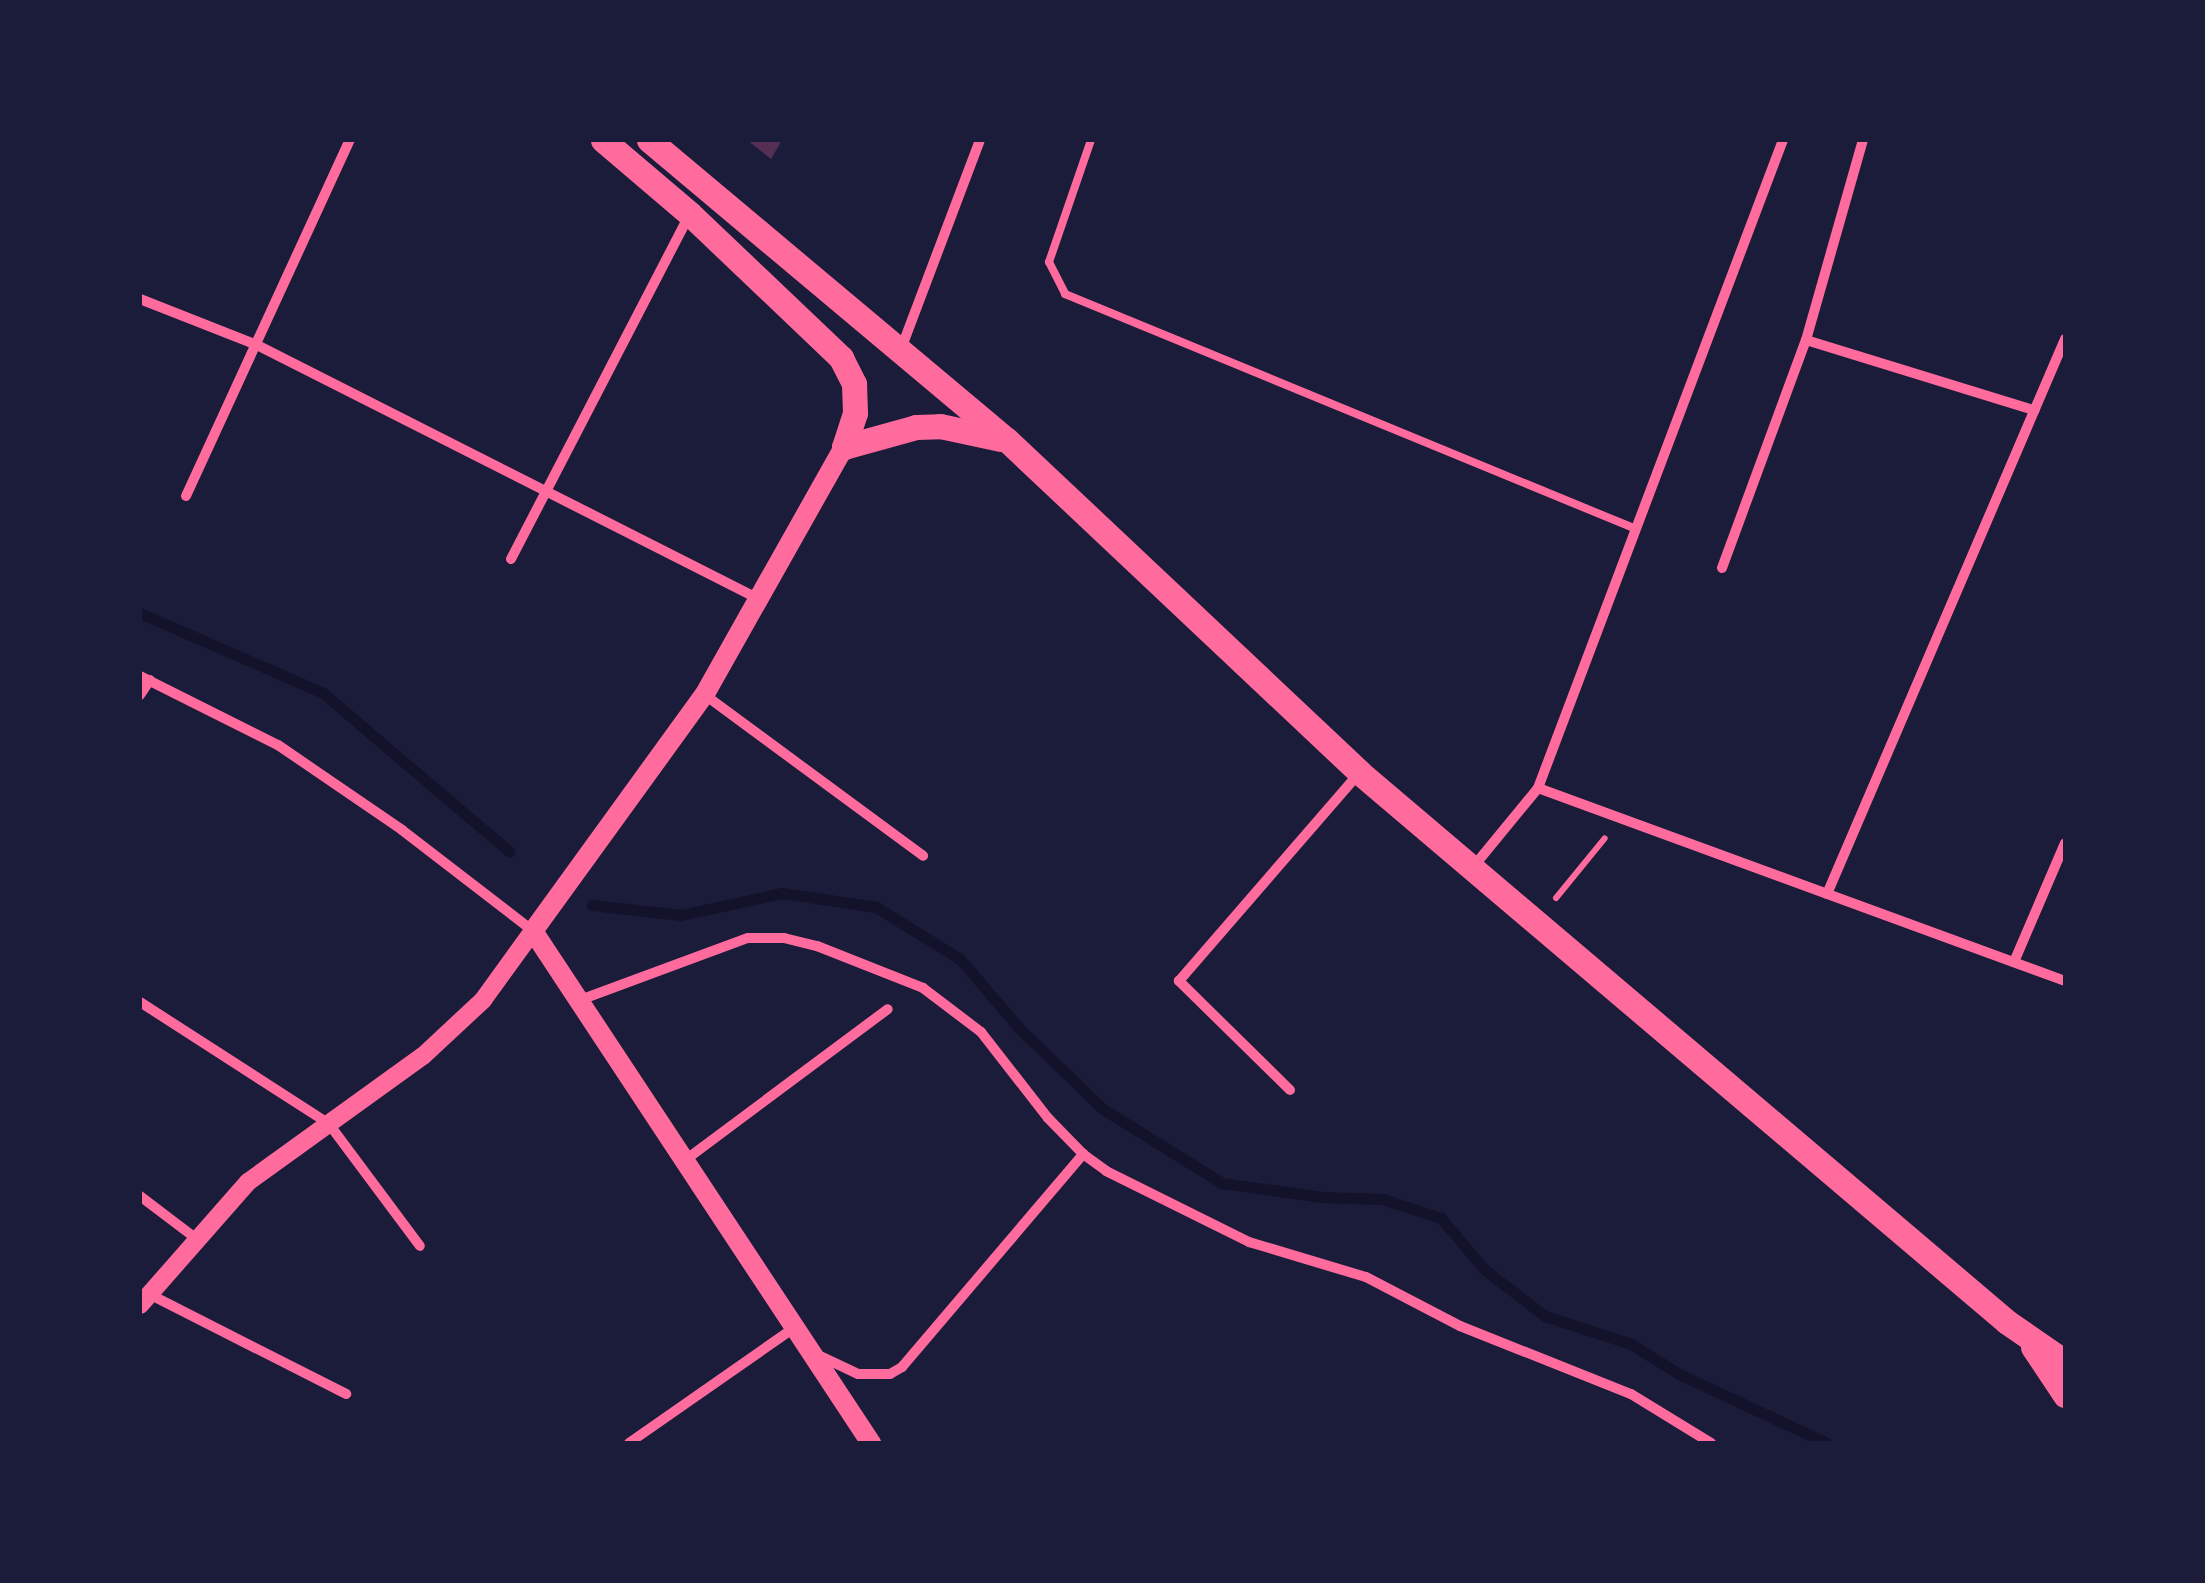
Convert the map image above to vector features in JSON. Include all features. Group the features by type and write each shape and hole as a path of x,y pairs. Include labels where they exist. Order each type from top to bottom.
{"main road":[{"path":"603,140 690,214 841,358 854,384 855,413 844,447 755,597 704,694 533,932 871,1443"},
{"path":"661,144 899,354 1006,440 1359,772 2028,1339 2065,1362"},
{"path":"844,447 916,427 940,426 1006,440"},
{"path":"2028,1339 2065,1396"}],"street":[{"path":"186,496 350,140"},
{"path":"899,354 980,140"},
{"path":"1473,868 1538,788 1783,140"},
{"path":"1722,568 1806,340 1863,140"},
{"path":"512,558 690,214"},
{"path":"140,299 257,345 755,597"},
{"path":"1827,894 2065,339"},
{"path":"1806,340 2034,410"},
{"path":"140,695 145,678 278,746 402,830 533,932 483,1000 423,1056 248,1182 145,1300 346,1394"},
{"path":"704,694 923,856"},
{"path":"1290,1090 1179,982 1359,772"},
{"path":"1538,788 2065,981"},
{"path":"2014,962 2065,843"},
{"path":"579,1000 734,942 767,936 800,941 922,988 982,1032 1082,1154 1106,1171 1250,1242 1366,1277 1460,1326 1632,1394 1711,1443"},
{"path":"140,1002 328,1124 420,1246"},
{"path":"684,1160 888,1009"},
{"path":"810,1350 858,1374 890,1374 902,1367 1082,1154"},
{"path":"140,1196 198,1240"},
{"path":"629,1443 794,1327"}],"lane":[{"path":"1091,140 1049,262 1066,294 1636,528"}],"path":[{"path":"1536,922 1622,818"}],"building":[{"path":"747,140 782,140 771,159"}],"waterway":[{"path":"140,613 323,693 510,852"},
{"path":"592,905 681,915 782,893 876,907 960,959 1019,1028 1103,1109 1222,1183 1322,1197 1382,1199 1441,1218 1485,1270 1545,1316 1631,1344 1679,1374 1827,1443"}]}
